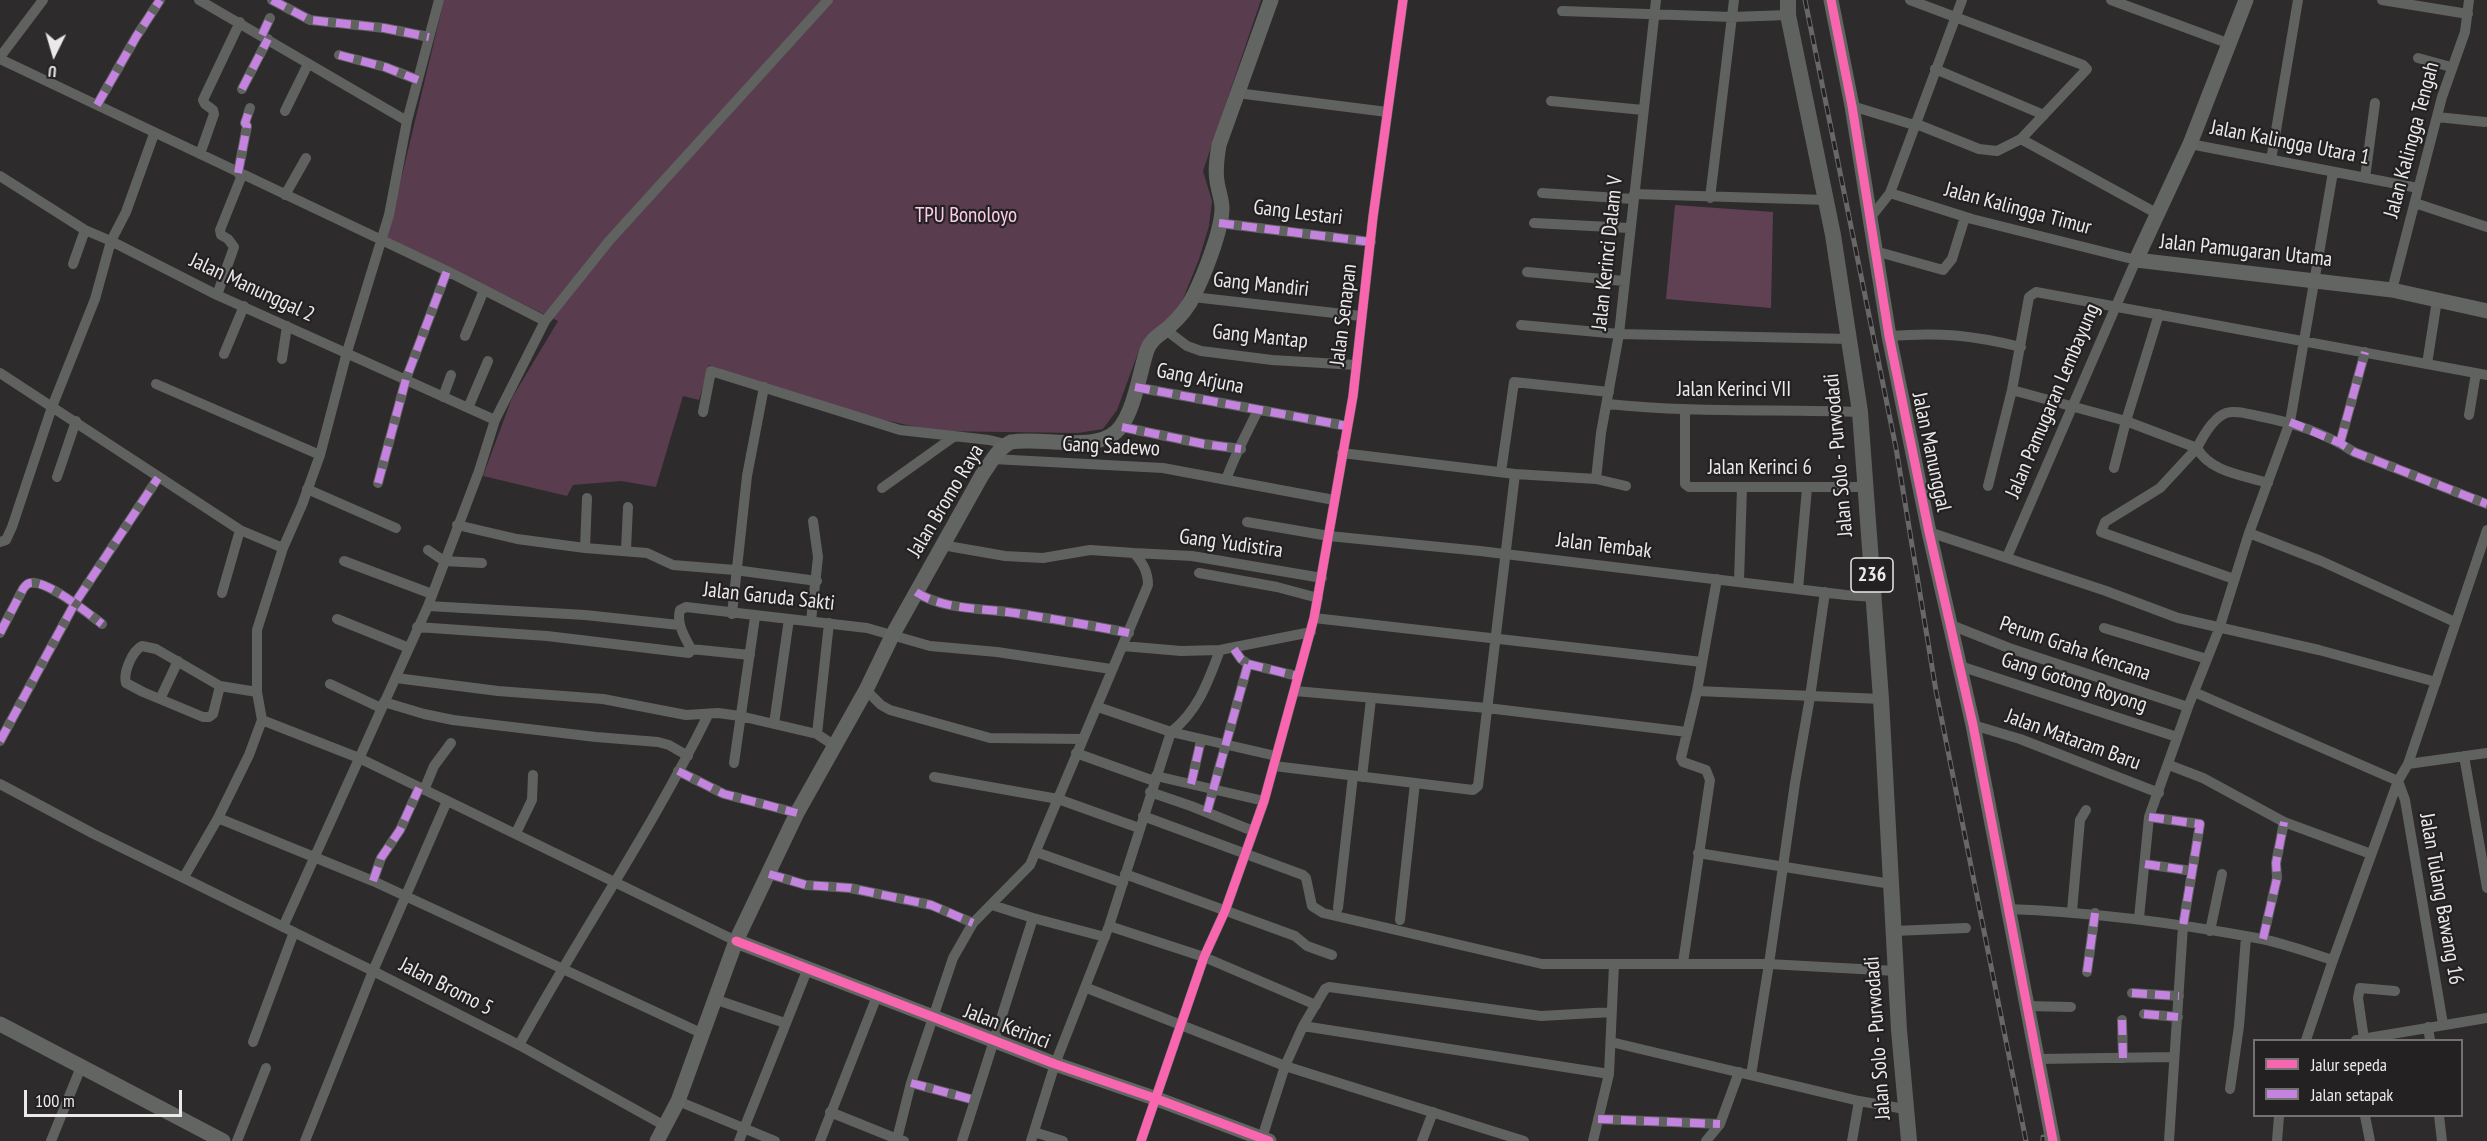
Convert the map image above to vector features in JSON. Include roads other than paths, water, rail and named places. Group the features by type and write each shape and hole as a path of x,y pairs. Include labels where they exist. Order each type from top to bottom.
{"main road":[{"name":"Jalan Solo - Purwodadi","path":"1780,0 1788,8 1827,200 1860,412 1867,487 1896,972 1909,1141"}],"street":[{"path":"43,0 0,58 82,96 154,134 447,271 545,321"},
{"path":"97,105 160,0"},
{"path":"201,0 407,121"},
{"path":"184,877 218,818 249,755 262,720 257,692 257,630 283,548 320,455 347,352 382,241 399,174 407,121 439,0"},
{"path":"283,927 428,606 479,471 495,420 545,321 624,225 828,0"},
{"path":"1240,448 1204,444 1122,427 1148,347 1152,340 1166,330 1187,308 1204,272 1220,223 1222,208 1216,177 1216,162 1237,93 1271,0"},
{"name":"Jalan Senapan","path":"1141,1141 1204,957 1225,911 1264,801 1311,632 1322,578 1356,365 1403,0"},
{"name":"Jalan Kerinci Dalam V","path":"1596,479 1601,433 1619,334 1656,0"},
{"path":"1710,198 1734,0"},
{"name":"Jalan Manunggal","path":"1831,0 1852,106 1889,336 1929,532 1973,725 2053,1141"},
{"path":"1852,106 1914,124 1986,151 2003,149 2021,139 2087,71 2086,68 1910,0"},
{"path":"1871,217 1890,193 1962,0"},
{"path":"2111,0 2128,3 2230,44"},
{"name":"Jalan Pamugaran Utama","path":"2247,0 2190,144 2136,260 2392,290 2487,311"},
{"path":"2271,160 2298,0"},
{"path":"2382,0 2468,14"},
{"name":"Jalan Kalingga Tengah","path":"2392,290 2451,67 2465,32 2469,0"},
{"path":"277,1 302,17 322,22 384,28 429,37"},
{"path":"1562,11 1732,17 1788,8"},
{"path":"242,89 270,18"},
{"path":"200,154 214,114 203,100 240,22"},
{"path":"339,55 385,67 418,80"},
{"path":"2418,58 2451,67"},
{"path":"285,111 308,64"},
{"path":"1935,69 2044,115"},
{"path":"1237,93 1387,112"},
{"path":"1551,101 1643,110"},
{"path":"2365,177 2375,103"},
{"path":"216,295 234,247 228,238 221,235 220,230 240,174 247,126 245,123 250,108"},
{"path":"2437,117 2485,123"},
{"path":"0,542 6,540 12,528 52,407 95,299 111,241 126,212 154,134"},
{"path":"2021,139 2156,213"},
{"name":"Jalan Kalingga Utara 1","path":"2190,144 2418,188"},
{"path":"285,195 306,158"},
{"path":"2139,918 2149,818 2188,707 2219,629 2249,532 2290,422 2333,172"},
{"name":"Jalan Manunggal 2","path":"0,177 85,230 216,295 495,420"},
{"path":"1542,193 1827,200"},
{"name":"Jalan Kalingga Timur","path":"1890,193 1965,216 2136,260"},
{"path":"2415,203 2487,227"},
{"path":"1875,251 1943,270 1952,259 1965,216"},
{"name":"Gang Lestari","path":"1220,223 1371,242"},
{"path":"1534,223 1629,228"},
{"path":"73,264 85,230"},
{"name":"Jalan Pamugaran Lembayung","path":"2007,557 2136,260"},
{"path":"378,483 406,379 447,271"},
{"path":"1527,272 1624,281"},
{"path":"465,336 484,290"},
{"path":"1988,486 2012,390 2032,293 2036,292 2482,374 2469,416"},
{"name":"Gang Mandiri","path":"1193,297 1361,316"},
{"path":"2427,364 2437,300"},
{"path":"224,354 244,306"},
{"path":"2114,468 2159,314"},
{"path":"1521,325 1619,334 1850,339"},
{"path":"282,359 287,326"},
{"name":"Gang Mantap","path":"1166,330 1187,346 1201,351 1272,360 1356,365"},
{"path":"1889,336 1947,333 2021,346"},
{"path":"2340,443 2365,352"},
{"path":"468,408 488,362"},
{"path":"703,412 711,371 900,430 1006,444"},
{"path":"0,373 240,530 283,548"},
{"path":"443,397 451,375"},
{"path":"1501,472 1514,382 1609,392"},
{"path":"156,384 320,455"},
{"path":"732,614 747,476 764,387"},
{"name":"Gang Arjuna","path":"1136,387 1347,426"},
{"path":"2012,390 2126,421 2197,448 2202,459 2212,466 2268,483"},
{"name":"Jalan Kerinci VII","path":"1608,404 1685,410 1860,412"},
{"path":"1226,480 1233,459 1258,410"},
{"name":"Jalan Kerinci 6","path":"1685,410 1685,484 1689,488 1867,487"},
{"path":"2234,579 2102,532 2105,522 2160,488 2197,448 2212,424 2228,412 2290,422 2340,443 2354,452 2487,504"},
{"path":"57,477 76,422"},
{"name":"Jalan Bromo Raya","path":"657,1141 678,1101 736,941 797,813 866,690 916,592 993,459 1006,444 1018,441 1094,442 1112,436 1122,427"},
{"path":"882,488 952,438"},
{"path":"1342,453 1515,474 1596,479 1626,486"},
{"name":"Gang Sadewo","path":"993,459 1163,468 1334,500"},
{"path":"1098,707 1171,732 1225,745 1275,761 1357,776 1473,790 1478,786 1515,474"},
{"path":"0,741 75,603 158,478"},
{"path":"1739,581 1742,487"},
{"path":"1798,589 1807,488"},
{"path":"307,489 396,528"},
{"path":"585,548 587,498"},
{"path":"626,550 628,507"},
{"path":"812,621 818,557 813,521"},
{"name":"Jalan Tembak","path":"1247,522 1329,536 1873,597"},
{"path":"457,525 518,539 647,553 673,565 735,570 817,581"},
{"path":"222,593 240,530"},
{"path":"2307,1039 2371,854 2398,781 2408,764 2487,530"},
{"path":"1929,532 2007,557 2178,618 2319,650 2436,682"},
{"path":"2249,532 2321,561 2455,622"},
{"name":"Gang Yudistira","path":"942,546 1005,556 1043,558 1090,550 1192,556 1322,578"},
{"path":"428,550 444,561 482,563"},
{"path":"830,1112 899,1140 911,1083 953,958 974,923 1030,865 1082,739 1098,707 1111,669 1129,633 1148,585 1143,563 1134,553"},
{"path":"344,561 432,594"},
{"path":"1199,573 1277,587 1318,598"},
{"path":"1683,963 1696,886 1698,853 1710,775 1706,770 1681,760 1697,691 1717,579"},
{"path":"0,633 27,583 39,583 75,603 102,624"},
{"path":"916,592 922,596 957,605 1051,618 1129,633"},
{"path":"1751,1075 1825,592"},
{"path":"428,606 585,615 679,625 691,648"},
{"name":"Jalan Garuda Sakti","path":"679,625 678,615 682,608 812,621 893,634 930,646 997,652 1111,669"},
{"path":"734,763 755,617"},
{"path":"1314,618 1702,662"},
{"path":"337,619 409,648"},
{"path":"774,724 789,619"},
{"path":"817,734 829,623"},
{"name":"Perum Graha Kencana","path":"1951,626 2009,648 2188,707"},
{"path":"417,627 547,636 685,653 689,653 691,648"},
{"path":"2104,628 2207,659"},
{"path":"1123,646 1181,651 1234,649 1311,632"},
{"path":"220,686 213,714 208,717 142,692 124,680 135,650 142,646 178,661 220,686 257,692"},
{"path":"691,648 750,654"},
{"path":"1234,649 1248,664 1297,676"},
{"path":"1063,1141 1032,1137 1055,1064 1087,988 1107,932 1171,732 1181,725 1204,694 1220,650"},
{"path":"160,699 178,661"},
{"path":"1207,812 1248,664"},
{"name":"Gang Gotong Royong","path":"1960,666 2177,737"},
{"path":"396,678 498,691 603,699 663,712 708,715 718,713 740,716 817,734 835,746"},
{"path":"330,684 383,705 453,720 658,742 669,745 688,756"},
{"path":"866,690 881,705 890,710 981,736 1082,739"},
{"path":"1697,691 1881,699"},
{"path":"1295,692 1487,708 1687,732"},
{"path":"2194,692 2398,781"},
{"path":"1338,908 1357,776 1371,699"},
{"path":"519,1045 560,970 688,756 708,715"},
{"path":"262,720 359,758 736,941"},
{"name":"Jalan Mataram Baru","path":"1973,725 2020,739 2158,793"},
{"path":"1191,784 1200,740"},
{"path":"373,880 381,858 400,830 434,766 451,743"},
{"path":"1076,753 1154,783 1207,812 1253,831"},
{"path":"2408,764 2487,753"},
{"path":"2464,756 2487,888"},
{"path":"2169,765 2203,778 2284,822 2371,854"},
{"path":"678,771 724,794 797,813"},
{"path":"516,833 532,800 533,775"},
{"path":"934,777 1058,799 1139,828"},
{"name":"Jalan Tulang Bawang 16","path":"2398,781 2405,800 2443,1024"},
{"path":"1154,783 1191,784 1264,801"},
{"path":"1400,920 1415,783"},
{"path":"0,784 94,834 373,971 306,1141"},
{"name":"Jalan Bromo 5","path":"447,801 373,971 519,1045 665,1125"},
{"path":"2072,911 2080,820 2086,810"},
{"path":"1143,816 1303,875 1306,878 1312,906 1323,913 1542,964 1769,964 1896,972"},
{"path":"218,818 373,880 560,970 701,1033"},
{"path":"2149,818 2200,824 2183,926 2169,1141"},
{"path":"2263,939 2277,878 2276,863 2284,822"},
{"path":"1036,852 1225,911 1295,936 1307,946 1332,955"},
{"path":"1698,853 1891,884"},
{"path":"2145,864 2192,871"},
{"path":"769,874 806,885 850,888 931,905 974,923"},
{"path":"2210,931 2222,874"},
{"path":"992,905 1033,918 1107,932 1204,957 1316,1005"},
{"path":"2007,909 2072,911 2139,918 2263,939 2333,960"},
{"path":"2087,972 2095,914"},
{"path":"962,1141 1033,918"},
{"name":"Jalan Solo - Purwodadi","path":"1894,931 1966,928"},
{"path":"253,1042 294,932"},
{"path":"2230,1089 2239,1026 2246,937"},
{"name":"Jalan Kerinci","path":"736,941 934,1019 1264,1140"},
{"path":"1593,1141 1609,1074 1614,964"},
{"path":"739,1141 808,968"},
{"path":"1264,1140 1285,1066 1303,1026 1324,989 1329,987 1540,1016 1612,1012"},
{"path":"1087,988 1285,1066 1524,1141"},
{"path":"2357,1039 2357,988 2395,991"},
{"path":"2132,993 2179,996"},
{"path":"820,1141 877,996"},
{"path":"714,999 785,1023"},
{"path":"2027,1006 2071,1007"},
{"path":"2144,1014 2178,1017"},
{"path":"2362,1039 2487,1017"},
{"path":"2122,1020 2122,1058"},
{"path":"0,1024 223,1141"},
{"path":"1303,1026 1609,1074"},
{"path":"2428,1027 2430,1039"},
{"path":"1611,1042 1859,1101 1905,1109"},
{"path":"2038,1059 2174,1057"},
{"path":"51,1141 81,1067"},
{"path":"237,1141 266,1068"},
{"path":"1706,1141 1720,1124 1739,1072"},
{"path":"911,1083 974,1100"},
{"path":"678,1101 775,1141"},
{"path":"1852,1141 1859,1101"},
{"path":"1422,1141 1433,1112"},
{"path":"2277,1141 2279,1117"},
{"path":"2365,1117 2370,1141"},
{"path":"2439,1117 2442,1141"},
{"path":"1598,1119 1720,1124"}],"railway":[{"path":"1805,0 1896,448 1936,691 2026,1141"}],"park label":[{"name":"TPU Bonoloyo","path":"966,216"}]}
